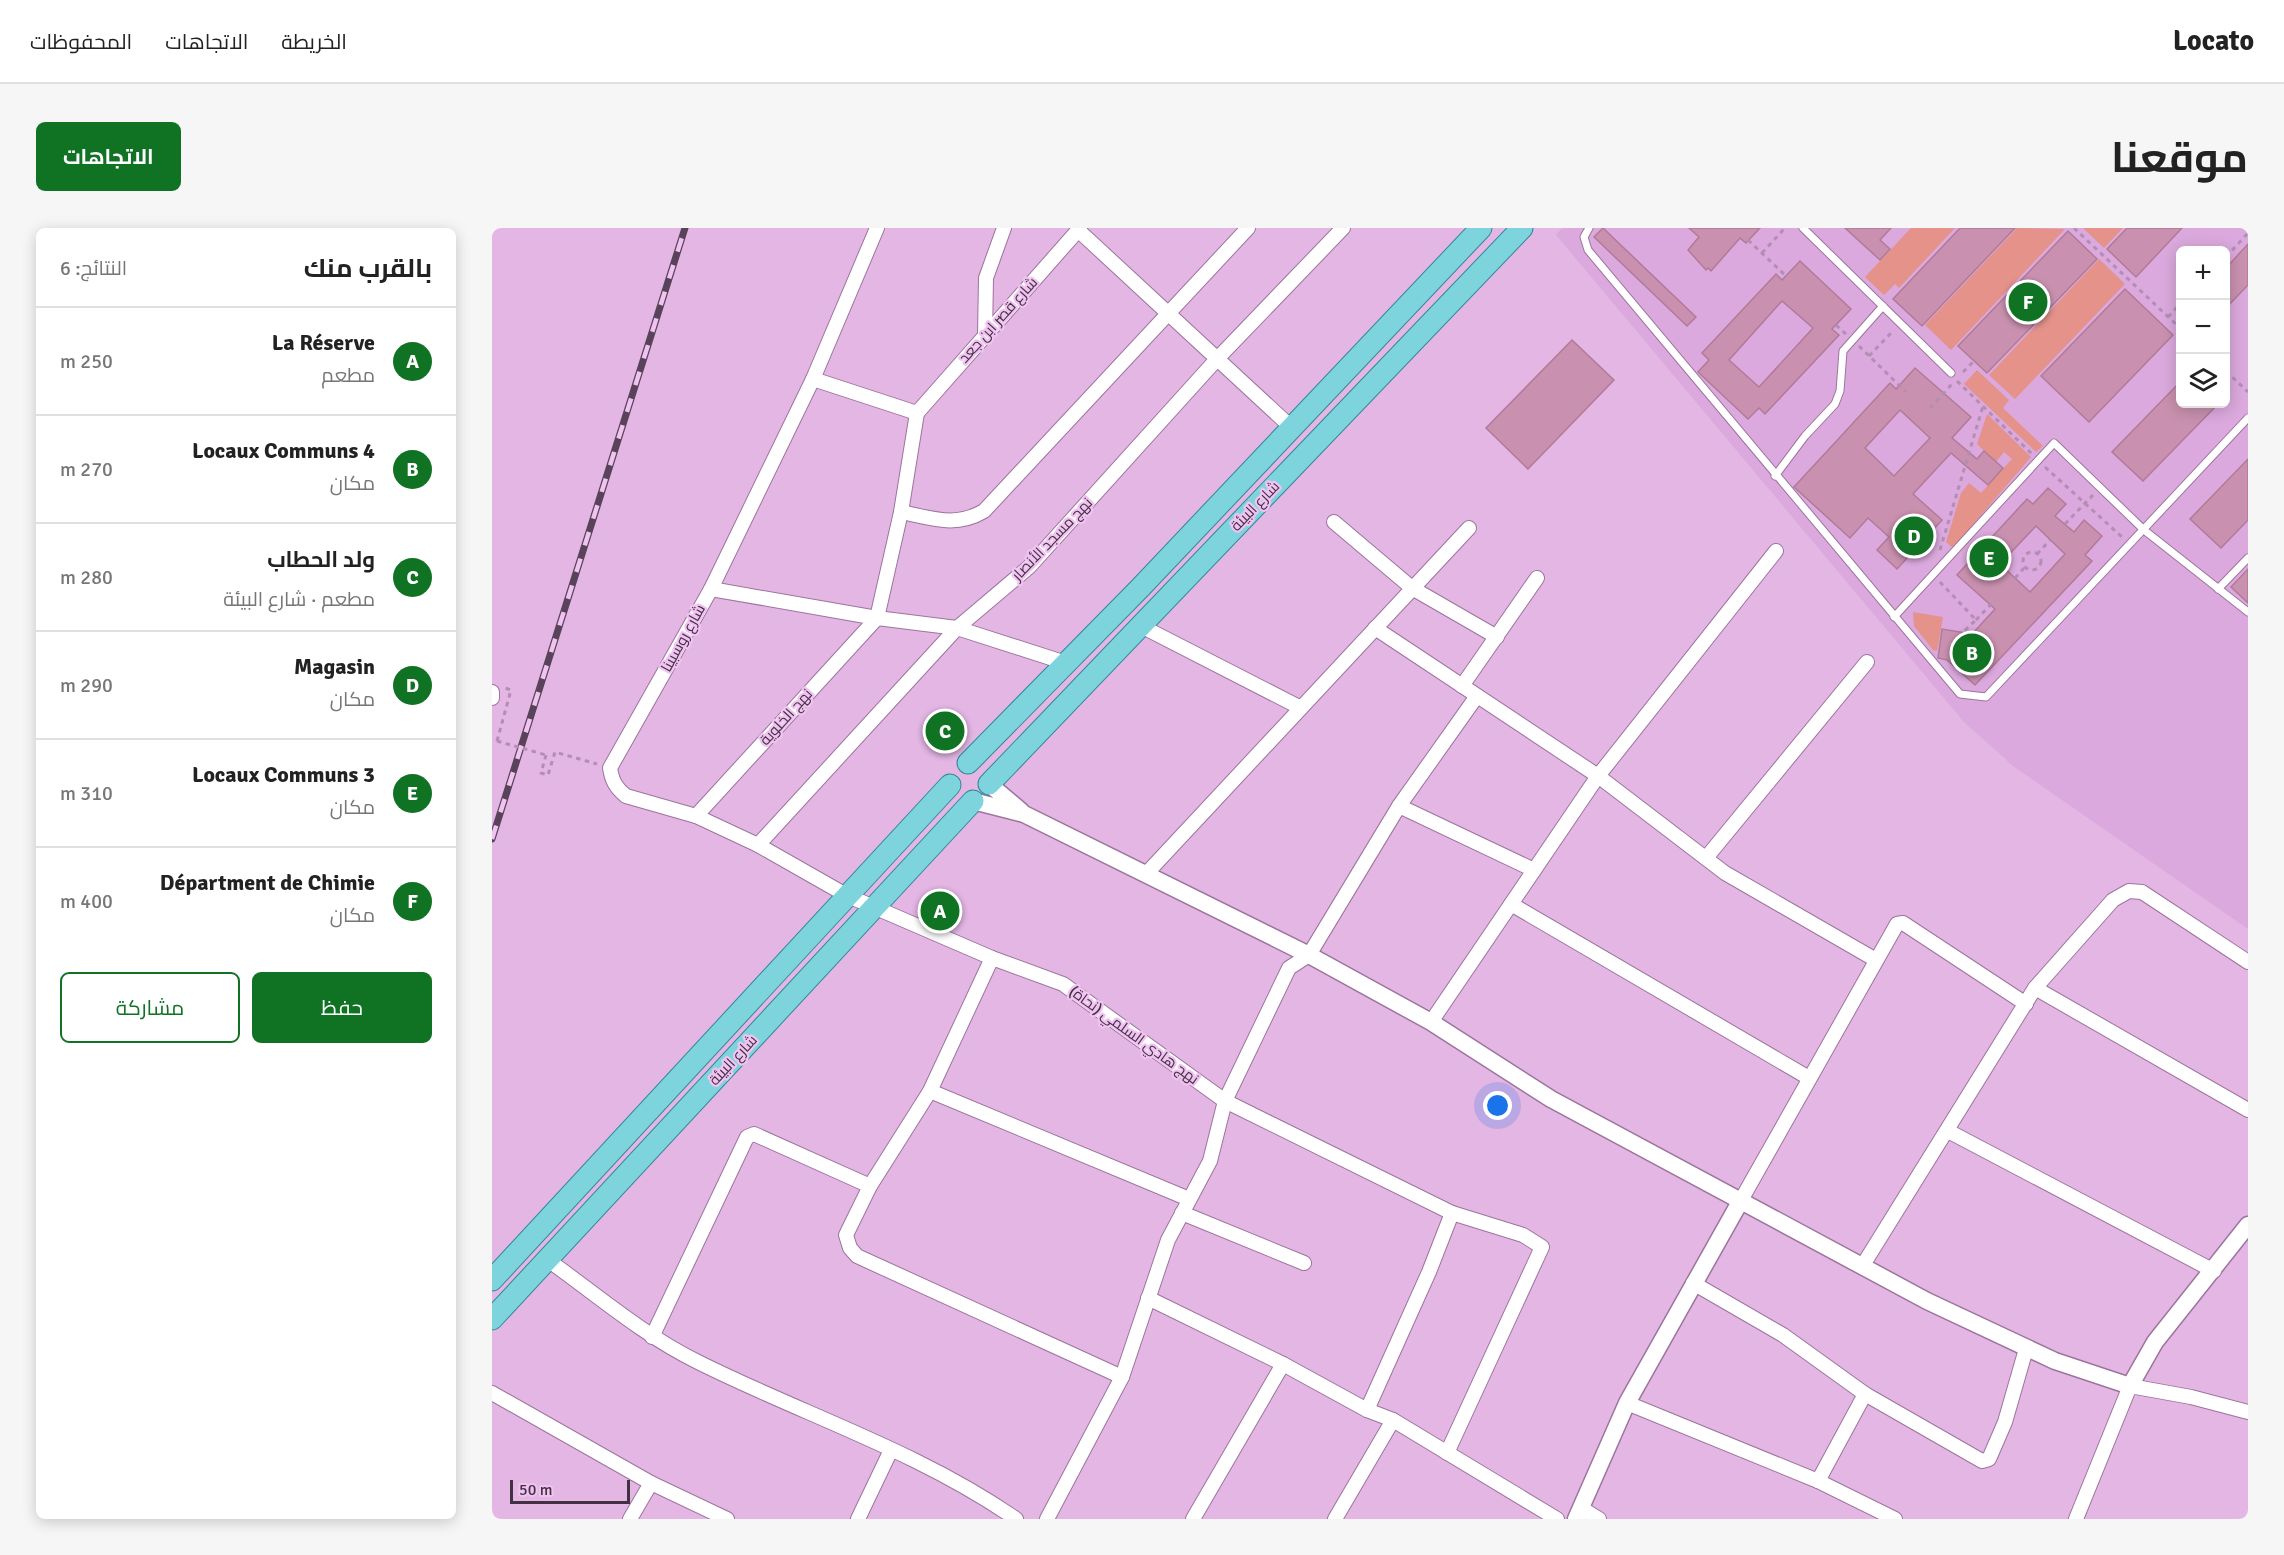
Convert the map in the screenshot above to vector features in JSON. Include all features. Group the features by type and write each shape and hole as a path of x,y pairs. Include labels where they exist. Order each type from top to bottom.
{"main road":[{"name":"شارع البيئة","path":"492,1280 950,785 956,768 968,763 1066,663 1481,228"},
{"name":"شارع البيئة","path":"492,1319 873,905 973,801 984,795 988,784 1520,229"},
{"path":"968,763 981,767 988,777 988,784"},
{"path":"950,785 955,796 973,801"}],"street":[{"name":"شارع روسبينا","path":"610,768 711,589 813,379 877,228"},
{"path":"985,335 986,278 1004,228"},
{"path":"901,512 956,522 984,512 1168,311 1248,228"},
{"name":"نهج مسجد الأنصار","path":"758,845 957,628 1029,567 1217,359 1343,228"},
{"path":"1079,229 1292,428"},
{"name":"شارع قصر ابن جعد","path":"916,413 1079,229"},
{"path":"813,379 916,413 901,512 877,618"},
{"path":"1334,522 1412,588 1497,637"},
{"path":"1146,874 1469,528"},
{"path":"1431,1022 1598,776 1776,552"},
{"path":"1462,686 1537,578"},
{"path":"711,589 877,618 957,628 1066,663"},
{"name":"نهج الخلوية","path":"696,816 877,618"},
{"path":"1141,626 1301,708"},
{"path":"1375,628 1598,776 1725,873 1876,960"},
{"path":"1706,858 1867,662"},
{"path":"492,692 492,699"},
{"path":"1047,1519 1122,1377 1168,1240 1210,1161 1225,1101 1289,968 1310,955 1399,806 1477,696"},
{"path":"610,768 617,789 626,796 696,816 758,845 846,895 873,905"},
{"path":"988,784 1024,814"},
{"path":"973,801 1024,814 1310,955 1431,1022 1551,1099 1927,1301 2026,1349 2130,1386 2191,1397 2248,1412"},
{"path":"1399,806 1534,870"},
{"path":"1863,1265 2035,988 2113,900 2128,891 2142,892 2248,962"},
{"path":"1511,904 1809,1078"},
{"name":"نهج هادي السلمي (نحاة)","path":"873,905 992,958 1063,984 1225,1101 1452,1213 1523,1235 1542,1247 1447,1453"},
{"path":"1599,1519 1579,1514 1626,1403 1894,928 1903,923 2026,1004"},
{"path":"992,958 930,1091 870,1186 846,1235 850,1248 857,1256 1122,1377"},
{"path":"2035,988 2248,1110"},
{"path":"930,1091 1189,1199"},
{"path":"1948,1131 2214,1272"},
{"path":"652,1337 747,1137 754,1134 777,1143 870,1186"},
{"path":"1182,1213 1304,1263"},
{"path":"1366,1410 1429,1272 1452,1213"},
{"path":"2076,1519 2130,1386 2155,1342 2214,1272 2248,1226"},
{"path":"548,1260 652,1337 698,1362 956,1480 1016,1519"},
{"path":"1694,1283 1783,1335 1865,1394 1986,1461 1989,1459 2004,1422 2026,1349"},
{"path":"1148,1298 1283,1364 1366,1410 1393,1420 1557,1519"},
{"path":"1193,1519 1283,1364"},
{"path":"492,1394 651,1483 727,1519"},
{"path":"1818,1481 1865,1394"},
{"path":"1626,1403 1818,1481 1895,1519"},
{"path":"1335,1519 1393,1420"},
{"path":"858,1519 891,1450"},
{"path":"630,1519 651,1483"}],"lane":[{"path":"1589,228 1584,237 1588,250 1959,694 1986,697 2248,418"},
{"path":"1803,228 1951,373"},
{"path":"1775,476 1804,436 1835,404 1840,391 1843,351 1884,306"},
{"path":"1894,616 2054,443 2144,530 2248,612"},
{"path":"2218,589 2248,558"}],"path":[{"path":"1761,253 1785,228"},
{"path":"2074,228 2176,324"},
{"path":"2230,253 2248,233"},
{"path":"1748,240 1786,276"},
{"path":"2083,245 2087,240"},
{"path":"2117,268 2122,264"},
{"path":"2168,317 2176,309"},
{"path":"1869,356 1901,323"},
{"path":"1836,325 1906,392"},
{"path":"2230,374 2248,392"},
{"path":"1955,380 2130,545"},
{"path":"1976,620 1933,574 1983,406"},
{"path":"2065,524 2085,503"},
{"path":"2037,554 2050,540"},
{"path":"2030,552 2037,554 2041,560 2037,568 2025,567 2023,560 2025,555 2030,552"},
{"path":"2016,578 2025,567"},
{"path":"1964,632 1995,600"},
{"path":"511,690 496,741 546,755 541,773 548,775 555,752 610,768"}],"shaded area":[{"path":"1562,228 2248,228 2248,929 2013,766 1964,722 1556,235"},
{"path":"1911,228 1955,228 1899,288 1895,284 1884,295 1865,277"},
{"path":"2017,228 2065,229 1951,350 1925,325"},
{"path":"2083,228 2123,228 2104,248"},
{"path":"2099,259 2125,284 2015,399 1989,375"},
{"path":"1977,370 2009,400 2003,408 2043,446 2036,452 1964,384"},
{"path":"1987,414 2031,457 1953,548 1946,542 1961,493 1969,483 1981,493 2012,459 2004,452 1996,462 1977,444"},
{"path":"1913,612 1943,617 1937,651 1933,650 1914,626"}],"building":[{"path":"1603,228 1696,317 1687,326 1594,237"},
{"path":"1689,228 1760,228 1746,243 1740,238 1711,271 1708,268 1706,270 1688,250 1699,237"},
{"path":"1845,228 1891,228 1880,240 1890,249 1880,260"},
{"path":"1960,228 2015,228 1922,326 1893,299"},
{"path":"2127,228 2182,228 2136,277 2107,249"},
{"path":"2068,231 2097,259 1987,373 1958,346"},
{"path":"2248,244 2248,285 2230,304 2230,300 2230,264"},
{"path":"1800,261 1851,309 1832,329 1839,335 1765,414 1759,408 1748,419 1698,372 1709,360 1702,353 1776,274 1782,280","holes":["1782,301 1813,328 1759,387 1729,360"]},
{"path":"2125,289 2173,335 2089,422 2041,376"},
{"path":"1572,340 1614,380 1528,469 1486,428"},
{"path":"1915,368 1971,417 1952,438 1977,459 1984,451 2003,468 1988,485 1951,453 1913,494 1942,520 1897,569 1877,550 1889,537 1868,518 1850,538 1794,487 1890,383 1896,389","holes":["1900,410 1930,438 1894,476 1865,448"]},
{"path":"2176,386 2176,408 2214,408 2143,481 2112,452"},
{"path":"2248,459 2248,520 2221,548 2190,519"},
{"path":"2048,488 2066,504 2055,516 2074,532 2084,520 2102,536 2085,555 2092,561 1975,685 1947,660 1938,658 1942,629 1972,634 1995,609 1957,575 2027,499 2033,504","holes":["2036,526 2065,554 2030,592 2000,564"]},
{"path":"2248,569 2248,603 2231,587"}],"railway":[{"path":"492,839 685,228"}],"place":[{"name":"Départment de Chimie","path":"2028,302"},
{"name":"Magasin","path":"1914,536"},
{"name":"Locaux Communs 3","path":"1989,558"},
{"name":"Locaux Communs 4","path":"1972,653"},
{"name":"ولد الحطاب","path":"945,731"},
{"name":"La Réserve","path":"940,911"}]}
